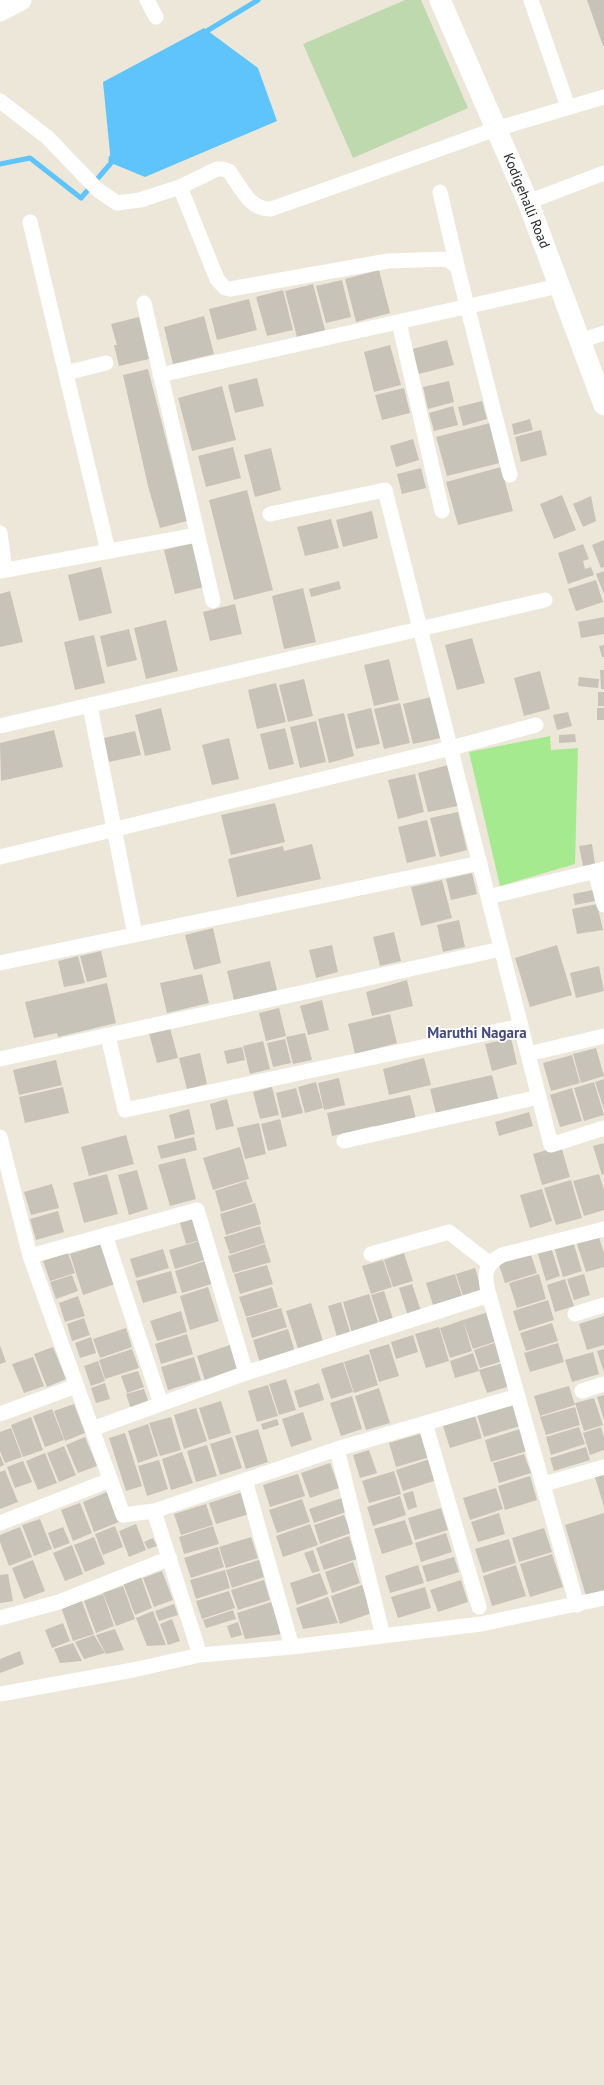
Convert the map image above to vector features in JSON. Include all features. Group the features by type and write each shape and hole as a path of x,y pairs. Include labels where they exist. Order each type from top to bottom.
{"main road":[{"path":"0,11 21,0"},
{"name":"Kodigehalli Road","path":"440,0 528,202 604,405"}],"street":[{"path":"148,0 156,17"},
{"path":"531,0 568,107"},
{"path":"0,101 47,137 87,180 98,190 117,203 140,200 180,187 211,171 223,168 229,171 254,205 264,210 271,209 496,129 604,97"},
{"path":"528,202 604,173"},
{"path":"180,187 217,279 225,288 230,289 388,261 447,259 457,266"},
{"path":"440,192 457,266 510,475"},
{"path":"30,222 108,551"},
{"path":"160,375 559,286"},
{"path":"144,303 213,601"},
{"path":"399,322 442,511"},
{"path":"580,341 604,333"},
{"path":"66,373 106,363"},
{"path":"270,514 385,490 551,1144 604,1128"},
{"path":"0,533 3,570 198,535"},
{"path":"0,726 421,630 545,600"},
{"path":"90,706 135,935"},
{"path":"0,857 450,748 536,725"},
{"path":"0,963 480,863"},
{"path":"488,897 599,870 604,905"},
{"path":"0,1059 501,949"},
{"path":"108,1036 125,1110 521,1026"},
{"path":"528,1054 604,1036"},
{"path":"344,1141 538,1097"},
{"path":"0,1139 30,1256 123,1515 154,1511 337,1449 518,1396"},
{"path":"30,1256 197,1210 246,1373"},
{"path":"577,1605 544,1484 489,1295 486,1282 486,1271 492,1261 502,1255 604,1229"},
{"path":"371,1254 449,1232 490,1264"},
{"path":"105,1235 161,1404"},
{"path":"92,1429 246,1373 489,1295"},
{"path":"575,1314 604,1306"},
{"path":"582,1391 604,1384"},
{"path":"0,1414 76,1386"},
{"path":"425,1423 479,1607"},
{"path":"337,1449 382,1636"},
{"path":"544,1484 604,1467"},
{"path":"0,1523 110,1480"},
{"path":"245,1480 292,1647"},
{"path":"154,1511 200,1655"},
{"path":"0,1618 59,1602 170,1558"},
{"path":"0,1694 133,1670 200,1655 292,1647 481,1624 577,1605 604,1598"}],"green space":[{"path":"405,0 421,0 468,108 353,158 303,44"},
{"path":"550,736 551,750 578,748 575,864 500,886 469,752"}],"water":[{"path":"204,28 258,68 277,121 145,177 111,163 103,82"}],"building":[{"path":"587,0 604,0 604,46 603,46"},
{"path":"379,270 390,313 356,322 345,279"},
{"path":"342,280 351,317 326,323 316,286"},
{"path":"313,284 325,330 297,337 285,291"},
{"path":"283,290 293,330 267,336 256,297"},
{"path":"249,299 257,330 217,340 209,309"},
{"path":"204,316 214,354 173,364 164,327"},
{"path":"139,317 149,359 119,366 114,345 117,345 111,324"},
{"path":"447,340 454,365 419,374 412,349"},
{"path":"390,345 401,385 374,392 364,352"},
{"path":"148,369 187,521 160,528 148,486 123,375"},
{"path":"257,378 264,406 235,413 228,385"},
{"path":"449,381 454,402 428,409 423,387"},
{"path":"222,386 236,440 192,451 178,398"},
{"path":"404,388 410,413 382,420 375,395"},
{"path":"482,401 487,419 463,426 458,407"},
{"path":"453,406 458,425 434,431 429,413"},
{"path":"530,419 533,430 514,435 512,424"},
{"path":"490,423 500,463 447,476 436,437"},
{"path":"541,430 547,455 521,462 515,437"},
{"path":"413,439 419,460 396,467 390,446"},
{"path":"233,447 241,478 206,487 198,456"},
{"path":"271,448 281,490 255,497 244,455"},
{"path":"501,467 513,511 458,525 446,482"},
{"path":"421,468 426,488 402,494 397,474"},
{"path":"247,490 273,590 234,600 209,500"},
{"path":"562,495 576,530 554,539 540,504"},
{"path":"591,496 596,521 583,527 573,504"},
{"path":"372,511 378,538 343,547 336,520"},
{"path":"331,519 339,548 305,556 297,527"},
{"path":"604,540 604,567 601,568 592,545"},
{"path":"192,543 204,587 175,594 164,550"},
{"path":"583,544 589,559 583,561 585,569 591,567 594,575 568,584 558,553"},
{"path":"101,567 112,613 79,621 68,575"},
{"path":"604,571 604,594 596,574"},
{"path":"596,580 603,602 576,611 568,589"},
{"path":"339,581 341,589 311,597 309,589"},
{"path":"303,588 316,642 284,649 272,596"},
{"path":"10,591 23,642 0,647 0,594"},
{"path":"235,604 242,634 210,641 203,612"},
{"path":"604,617 604,634 581,638 578,622"},
{"path":"166,620 178,671 146,679 134,628"},
{"path":"129,629 137,660 107,667 100,636"},
{"path":"94,635 105,683 75,690 64,642"},
{"path":"472,638 485,683 457,690 445,645"},
{"path":"604,645 604,657 602,657 599,646"},
{"path":"389,659 399,700 374,706 364,665"},
{"path":"600,670 604,670 604,689 601,689"},
{"path":"540,671 550,709 524,716 514,678"},
{"path":"579,677 599,679 598,688 578,686"},
{"path":"304,679 313,716 288,722 279,685"},
{"path":"276,683 286,722 257,729 248,690"},
{"path":"598,692 604,692 604,706 598,706"},
{"path":"431,697 441,738 413,744 403,704"},
{"path":"400,703 410,743 384,749 374,709"},
{"path":"161,708 171,750 145,756 135,715"},
{"path":"371,708 380,744 356,749 347,714"},
{"path":"597,708 604,708 604,720 597,720"},
{"path":"568,712 572,726 557,730 553,715"},
{"path":"344,713 354,756 329,763 318,719"},
{"path":"316,721 326,762 300,768 290,727"},
{"path":"285,728 294,764 269,770 260,734"},
{"path":"54,730 63,767 1,781 0,743"},
{"path":"135,731 141,755 109,762 104,738"},
{"path":"575,734 576,742 559,743 559,735"},
{"path":"229,738 239,779 212,785 202,745"},
{"path":"448,765 458,806 428,812 418,773"},
{"path":"415,774 424,812 398,819 388,780"},
{"path":"275,803 285,842 231,855 221,815"},
{"path":"458,812 467,850 440,857 430,818"},
{"path":"427,820 436,856 407,863 398,827"},
{"path":"312,844 321,879 237,897 228,859 283,846 284,851"},
{"path":"592,844 595,864 583,866 579,846"},
{"path":"472,873 477,894 451,900 446,879"},
{"path":"442,880 452,918 421,926 411,887"},
{"path":"593,890 595,901 575,905 573,894"},
{"path":"597,904 603,930 577,934 572,909"},
{"path":"459,920 465,947 443,952 437,925"},
{"path":"213,928 221,963 194,970 185,935"},
{"path":"394,932 401,961 380,966 373,937"},
{"path":"332,945 338,972 316,978 309,950"},
{"path":"557,945 572,995 530,1007 515,958"},
{"path":"101,951 107,977 87,982 80,956"},
{"path":"78,956 85,983 64,987 58,961"},
{"path":"270,961 277,990 234,1000 227,971"},
{"path":"599,966 604,991 576,998 570,973"},
{"path":"202,974 209,1003 167,1013 160,983"},
{"path":"407,980 413,1006 372,1016 366,992"},
{"path":"107,983 116,1023 58,1037 57,1033 34,1038 25,1002"},
{"path":"322,1000 329,1030 308,1035 300,1006"},
{"path":"279,1008 286,1036 266,1041 259,1013"},
{"path":"390,1014 397,1043 355,1054 348,1024"},
{"path":"170,1028 178,1058 157,1063 149,1033"},
{"path":"305,1033 312,1060 293,1064 286,1037"},
{"path":"511,1038 517,1064 492,1071 485,1044"},
{"path":"285,1039 291,1063 273,1067 267,1043"},
{"path":"263,1041 270,1069 250,1074 243,1046"},
{"path":"242,1047 245,1060 227,1064 224,1051"},
{"path":"596,1048 604,1076 581,1083 573,1054"},
{"path":"200,1053 207,1084 187,1089 179,1058"},
{"path":"572,1055 580,1083 551,1091 543,1063"},
{"path":"424,1058 431,1085 389,1095 383,1069"},
{"path":"56,1060 62,1085 19,1095 13,1070"},
{"path":"492,1075 499,1102 436,1113 430,1089"},
{"path":"339,1078 345,1105 324,1110 318,1083"},
{"path":"604,1079 604,1109 595,1082"},
{"path":"316,1082 323,1108 305,1113 298,1087"},
{"path":"594,1082 604,1115 584,1121 574,1088"},
{"path":"63,1087 69,1113 25,1123 19,1097"},
{"path":"272,1087 279,1115 260,1119 253,1092"},
{"path":"296,1088 303,1113 282,1118 276,1093"},
{"path":"572,1088 582,1121 560,1127 550,1095"},
{"path":"410,1095 416,1119 375,1129 374,1126 332,1136 327,1113"},
{"path":"227,1099 234,1126 216,1130 210,1104"},
{"path":"189,1109 195,1134 175,1139 169,1115"},
{"path":"529,1112 533,1126 499,1136 495,1122"},
{"path":"280,1119 287,1146 268,1151 261,1124"},
{"path":"259,1123 266,1154 245,1159 237,1128"},
{"path":"126,1135 134,1164 89,1176 81,1147"},
{"path":"194,1137 197,1150 161,1159 157,1146"},
{"path":"604,1143 604,1174 602,1175 593,1146"},
{"path":"561,1146 570,1177 542,1185 533,1154"},
{"path":"240,1147 249,1179 213,1190 203,1158"},
{"path":"185,1158 196,1199 170,1206 158,1165"},
{"path":"137,1170 148,1209 129,1215 118,1175"},
{"path":"107,1174 118,1214 84,1223 73,1183"},
{"path":"599,1174 604,1190 604,1210 584,1216 573,1181"},
{"path":"571,1180 582,1218 556,1225 544,1188"},
{"path":"246,1181 253,1202 221,1212 215,1191"},
{"path":"52,1184 59,1208 31,1215 24,1192"},
{"path":"542,1189 552,1221 530,1228 520,1195"},
{"path":"255,1203 261,1224 226,1235 220,1214"},
{"path":"58,1211 64,1232 36,1240 30,1219"},
{"path":"197,1218 204,1239 186,1244 180,1223"},
{"path":"260,1226 265,1243 230,1254 224,1237"},
{"path":"598,1234 604,1253 604,1267 586,1272 576,1241"},
{"path":"202,1240 208,1259 175,1269 169,1250"},
{"path":"573,1241 582,1271 563,1277 554,1247"},
{"path":"105,1243 118,1283 83,1295 70,1254"},
{"path":"265,1244 271,1262 233,1273 228,1256"},
{"path":"551,1247 560,1276 546,1281 537,1251"},
{"path":"163,1249 169,1268 136,1278 130,1259"},
{"path":"530,1252 537,1273 505,1283 498,1262"},
{"path":"68,1253 75,1273 50,1281 43,1261"},
{"path":"404,1253 413,1281 393,1287 384,1260"},
{"path":"208,1260 215,1283 182,1293 175,1271"},
{"path":"383,1260 392,1287 371,1294 362,1266"},
{"path":"267,1265 273,1284 240,1294 234,1274"},
{"path":"475,1268 482,1290 463,1296 456,1274"},
{"path":"171,1271 177,1293 143,1303 136,1281"},
{"path":"455,1274 462,1296 433,1305 426,1283"},
{"path":"539,1274 546,1299 517,1308 509,1283"},
{"path":"584,1274 590,1295 574,1300 567,1279"},
{"path":"72,1275 78,1291 56,1299 50,1282"},
{"path":"565,1279 574,1306 555,1312 547,1285"},
{"path":"412,1284 421,1311 408,1316 399,1288"},
{"path":"208,1287 219,1321 190,1330 180,1296"},
{"path":"272,1287 278,1307 246,1317 239,1297"},
{"path":"384,1291 393,1319 380,1323 371,1295"},
{"path":"369,1294 379,1325 352,1333 343,1302"},
{"path":"78,1296 85,1316 65,1322 59,1303"},
{"path":"548,1300 554,1320 519,1331 513,1311"},
{"path":"341,1302 350,1332 337,1337 328,1306"},
{"path":"311,1303 324,1344 299,1352 286,1311"},
{"path":"281,1308 287,1327 252,1338 246,1318"},
{"path":"181,1311 187,1332 157,1341 150,1321"},
{"path":"488,1312 497,1341 473,1349 463,1320"},
{"path":"604,1316 604,1345 587,1350 579,1324"},
{"path":"84,1318 90,1335 72,1341 67,1324"},
{"path":"463,1320 472,1351 450,1358 440,1328"},
{"path":"552,1323 558,1341 526,1351 520,1333"},
{"path":"439,1327 449,1361 426,1368 415,1334"},
{"path":"126,1328 132,1347 100,1358 93,1339"},
{"path":"288,1329 295,1352 260,1363 253,1340"},
{"path":"187,1334 193,1354 161,1364 155,1344"},
{"path":"413,1335 418,1352 396,1359 391,1342"},
{"path":"91,1337 96,1353 80,1358 75,1343"},
{"path":"497,1342 503,1361 480,1368 474,1350"},
{"path":"558,1343 564,1362 530,1372 524,1353"},
{"path":"389,1344 399,1376 379,1382 369,1350"},
{"path":"0,1345 6,1362 0,1364"},
{"path":"230,1345 238,1370 205,1381 197,1356"},
{"path":"53,1347 66,1379 47,1387 34,1354"},
{"path":"132,1349 139,1368 105,1379 99,1360"},
{"path":"604,1349 604,1372 597,1351"},
{"path":"593,1352 599,1374 572,1382 565,1360"},
{"path":"473,1353 479,1371 455,1378 450,1361"},
{"path":"369,1354 378,1385 354,1393 344,1362"},
{"path":"33,1357 44,1386 24,1393 12,1364"},
{"path":"194,1357 201,1380 168,1390 161,1367"},
{"path":"98,1361 105,1381 91,1386 84,1366"},
{"path":"343,1362 353,1392 331,1399 321,1369"},
{"path":"503,1363 510,1386 487,1393 479,1370"},
{"path":"138,1371 144,1387 127,1393 121,1376"},
{"path":"286,1379 296,1410 279,1415 269,1384"},
{"path":"105,1383 110,1399 96,1403 91,1388"},
{"path":"319,1383 324,1400 299,1408 294,1391"},
{"path":"268,1385 278,1416 257,1422 248,1391"},
{"path":"569,1386 575,1405 540,1416 534,1396"},
{"path":"379,1388 390,1423 366,1430 355,1396"},
{"path":"144,1389 149,1403 131,1409 126,1394"},
{"path":"604,1395 604,1420 597,1397"},
{"path":"352,1396 362,1429 341,1436 330,1403"},
{"path":"594,1398 603,1425 584,1431 575,1403"},
{"path":"221,1401 231,1433 209,1440 199,1408"},
{"path":"74,1404 85,1433 65,1441 54,1411"},
{"path":"514,1404 520,1426 484,1437 477,1415"},
{"path":"575,1407 580,1425 546,1435 540,1417"},
{"path":"196,1408 207,1441 184,1449 174,1415"},
{"path":"52,1409 64,1440 45,1447 33,1416"},
{"path":"303,1412 312,1440 291,1447 282,1419"},
{"path":"475,1416 482,1438 450,1448 443,1426"},
{"path":"31,1417 43,1450 23,1457 11,1425"},
{"path":"171,1417 181,1450 160,1456 149,1423"},
{"path":"277,1419 279,1425 263,1430 261,1424"},
{"path":"148,1424 158,1456 138,1463 128,1431"},
{"path":"579,1427 585,1444 551,1455 546,1437"},
{"path":"601,1427 604,1438 604,1450 590,1455 583,1433"},
{"path":"11,1428 22,1457 5,1463 0,1451 0,1432"},
{"path":"258,1429 268,1462 246,1469 235,1436"},
{"path":"520,1429 527,1451 491,1462 485,1440"},
{"path":"125,1433 142,1486 126,1491 109,1438"},
{"path":"423,1433 430,1457 396,1467 389,1443"},
{"path":"85,1437 97,1466 78,1473 66,1445"},
{"path":"232,1437 242,1468 220,1475 210,1444"},
{"path":"207,1445 217,1476 196,1482 187,1451"},
{"path":"64,1446 76,1475 59,1482 47,1453"},
{"path":"586,1447 590,1460 554,1471 550,1458"},
{"path":"369,1450 377,1473 360,1478 353,1455"},
{"path":"182,1452 193,1483 171,1490 162,1459"},
{"path":"45,1453 57,1483 38,1490 26,1461"},
{"path":"524,1454 531,1473 499,1483 493,1463"},
{"path":"0,1455 4,1465 0,1467"},
{"path":"430,1459 437,1480 403,1491 396,1470"},
{"path":"159,1460 168,1489 147,1496 138,1466"},
{"path":"23,1461 32,1482 15,1488 7,1467"},
{"path":"330,1463 339,1488 310,1498 301,1473"},
{"path":"5,1470 18,1502 0,1509 0,1472"},
{"path":"394,1471 401,1494 369,1503 362,1481"},
{"path":"298,1474 305,1496 270,1507 263,1485"},
{"path":"604,1475 604,1507 595,1477"},
{"path":"530,1476 537,1500 505,1510 498,1486"},
{"path":"496,1488 503,1509 470,1520 463,1498"},
{"path":"413,1491 417,1507 408,1510 403,1494"},
{"path":"107,1492 119,1522 94,1532 83,1502"},
{"path":"243,1492 249,1514 216,1524 209,1503"},
{"path":"400,1496 406,1515 373,1526 367,1507"},
{"path":"342,1498 346,1512 314,1523 309,1509"},
{"path":"302,1499 310,1522 277,1533 269,1510"},
{"path":"80,1503 92,1533 73,1541 61,1510"},
{"path":"206,1504 213,1525 181,1535 174,1514"},
{"path":"441,1508 448,1530 415,1540 408,1518"},
{"path":"499,1513 505,1534 478,1542 471,1522"},
{"path":"604,1513 604,1590 586,1596 565,1525"},
{"path":"344,1515 351,1533 320,1544 314,1525"},
{"path":"40,1519 52,1549 34,1556 22,1525"},
{"path":"405,1520 413,1544 382,1554 374,1529"},
{"path":"136,1524 146,1550 129,1557 119,1531"},
{"path":"310,1524 318,1545 283,1557 276,1536"},
{"path":"115,1526 123,1547 103,1555 95,1534"},
{"path":"213,1526 219,1544 184,1554 179,1537"},
{"path":"20,1527 32,1557 9,1566 0,1542 0,1535"},
{"path":"63,1527 70,1543 54,1549 48,1533"},
{"path":"544,1528 552,1552 519,1562 512,1538"},
{"path":"446,1533 452,1552 421,1562 415,1543"},
{"path":"349,1536 357,1559 324,1570 316,1548"},
{"path":"94,1537 105,1564 85,1572 74,1545"},
{"path":"251,1537 258,1558 226,1568 219,1547"},
{"path":"153,1538 157,1546 148,1549 144,1542"},
{"path":"509,1539 516,1563 483,1573 475,1549"},
{"path":"72,1545 83,1574 65,1581 53,1553"},
{"path":"218,1547 224,1567 191,1578 184,1558"},
{"path":"313,1550 320,1571 312,1573 304,1553"},
{"path":"552,1554 563,1587 530,1597 520,1564"},
{"path":"454,1557 459,1572 427,1582 422,1566"},
{"path":"33,1560 45,1591 24,1599 12,1568"},
{"path":"259,1560 264,1577 232,1588 226,1570"},
{"path":"353,1562 360,1583 332,1593 325,1572"},
{"path":"418,1565 424,1583 390,1593 385,1576"},
{"path":"516,1565 526,1596 492,1606 483,1576"},
{"path":"225,1570 230,1588 196,1599 190,1580"},
{"path":"162,1571 173,1600 154,1607 143,1578"},
{"path":"320,1573 328,1594 297,1605 290,1583"},
{"path":"8,1574 13,1601 0,1603 0,1575"},
{"path":"141,1577 152,1608 135,1615 123,1583"},
{"path":"264,1580 270,1600 238,1610 231,1590"},
{"path":"461,1580 468,1602 438,1612 430,1590"},
{"path":"362,1585 372,1613 340,1624 331,1596"},
{"path":"123,1586 135,1619 116,1626 103,1593"},
{"path":"425,1587 431,1608 398,1618 391,1597"},
{"path":"229,1591 235,1608 202,1619 196,1601"},
{"path":"103,1594 114,1626 96,1633 84,1601"},
{"path":"328,1597 338,1623 303,1629 296,1608"},
{"path":"81,1599 94,1634 73,1641 61,1607"},
{"path":"271,1602 282,1634 245,1639 237,1613"},
{"path":"174,1604 178,1615 159,1621 155,1611"},
{"path":"233,1610 236,1619 206,1628 203,1620"},
{"path":"153,1611 166,1645 147,1646 136,1618"},
{"path":"172,1619 180,1641 168,1645 160,1624"},
{"path":"238,1622 242,1635 231,1638 227,1626"},
{"path":"63,1623 70,1641 52,1648 45,1630"},
{"path":"115,1629 124,1650 106,1654 96,1635"},
{"path":"94,1635 105,1653 84,1659 75,1642"},
{"path":"73,1643 82,1661 60,1663 54,1649"},
{"path":"20,1651 24,1664 0,1673 0,1659"}],"waterway":[{"path":"202,34 258,0"},
{"path":"0,164 30,158 81,198 111,163 111,158"}],"district":[{"name":"Maruthi Nagara","path":"477,1034"}]}
